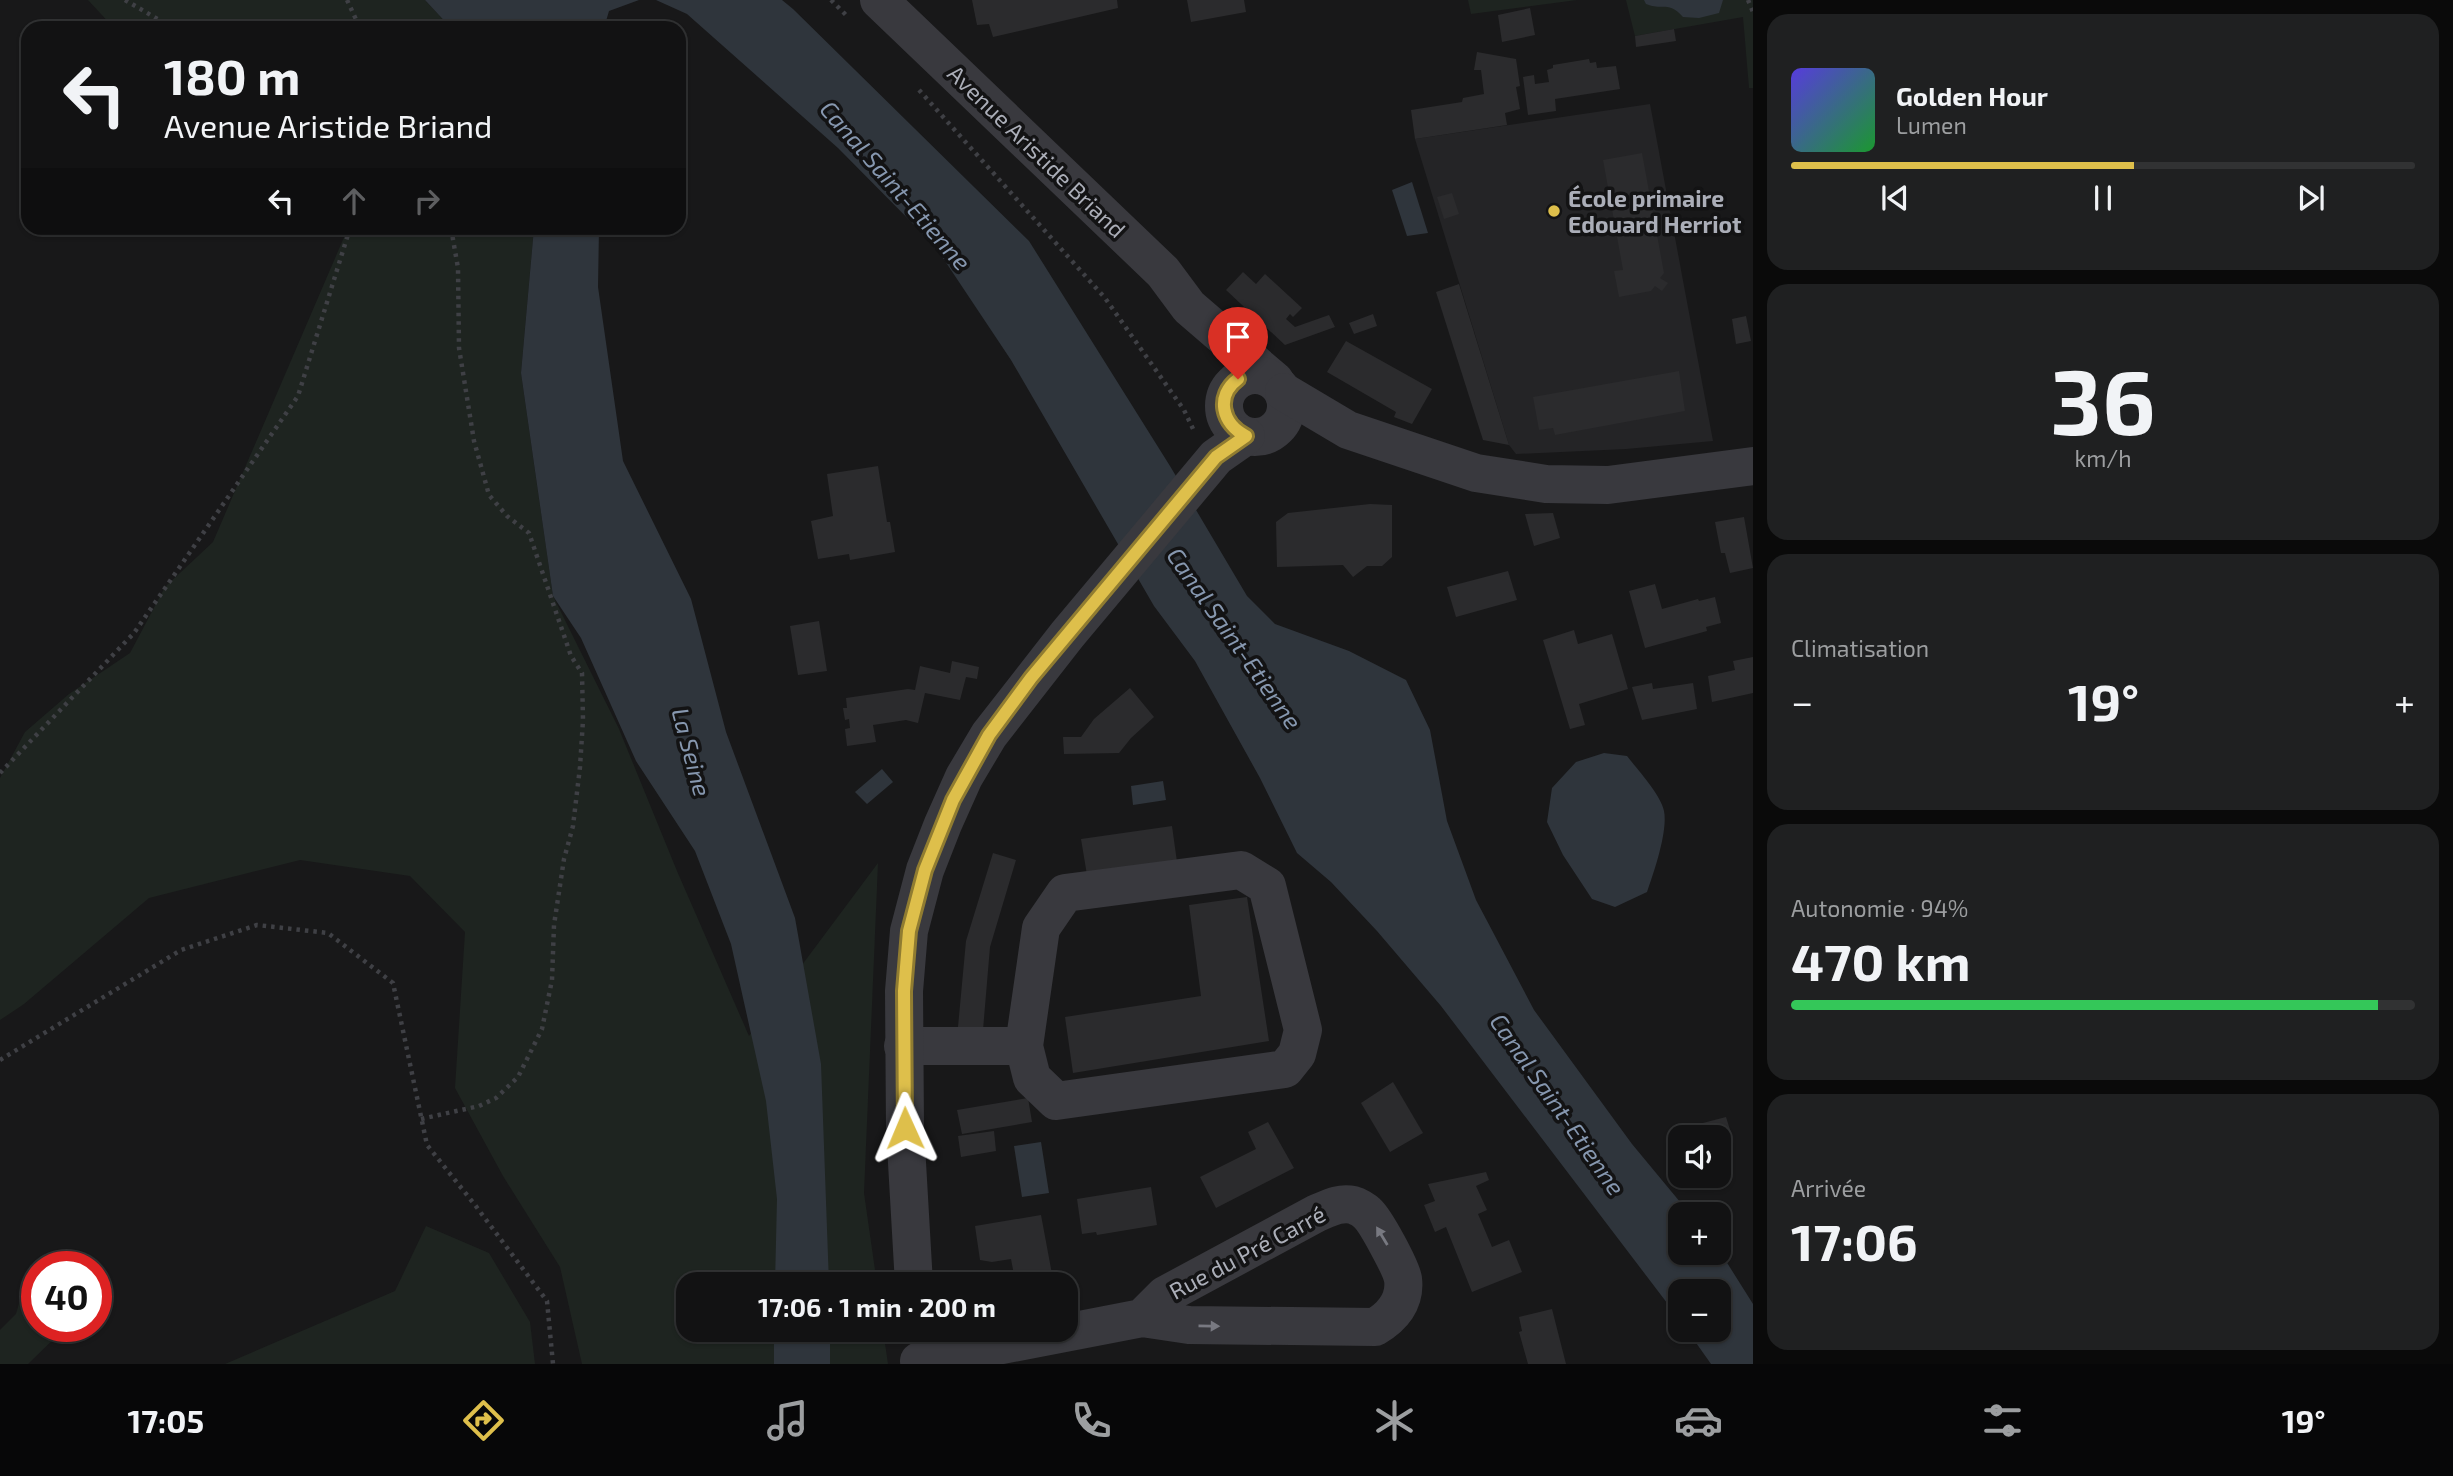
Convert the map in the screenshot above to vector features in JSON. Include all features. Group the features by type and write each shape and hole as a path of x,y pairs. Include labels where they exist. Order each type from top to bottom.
{"street":[{"name":"Avenue Aristide Briand","path":"864,8 1163,272 1189,307 1245,422"},
{"name":"Avenue Aristide Briand","path":"1189,307 1245,422"},
{"path":"913,1272 906,1141 904,991 909,931 925,870 964,777 989,735 1038,670 1245,422 1348,430 1476,473 1546,484 1608,485 1753,466"},
{"path":"1241,870 1267,886 1303,1030 1297,1054 1285,1069 1056,1101 1032,1078 1024,1046 1041,928 1065,893 1241,870"},
{"path":"903,1046 1024,1046"},
{"name":"Rue du Pré Carré","path":"918,1352 1142,1318 1189,1325 1375,1327 1391,1318 1401,1299 1403,1279 1367,1212 1354,1205 1338,1205 1317,1213 1165,1295 1142,1318"}],"path":[{"path":"125,0 161,21"},
{"path":"347,0 357,21"},
{"path":"831,0 864,8"},
{"path":"1748,0 1753,12"},
{"path":"918,89 1105,298 1184,410 1200,446 1245,422"},
{"path":"0,773 134,633 298,396 348,235"},
{"path":"421,1119 479,1106 496,1098 518,1077 542,1029 552,980 554,925 564,859 573,826 583,720 582,673 571,656 529,533 508,516 489,495 474,441 459,348 458,268 451,235"},
{"path":"0,1060 181,950 257,925 328,933 393,983 427,1145 547,1301 553,1364"}],"shaded area":[{"path":"88,0 425,0 444,21 108,21"},
{"path":"1468,0 1577,0 1471,14"},
{"path":"1626,0 1753,0 1753,88 1749,88 1743,17 1635,36"},
{"name":"École primaire Edouard Herriot","path":"1650,104 1713,441 1626,449 1516,454 1509,445 1415,139"},
{"path":"345,235 533,235 521,373 553,596 619,729 749,1036 878,863 864,1193 875,1272 676,1272 676,1342 885,1342 888,1364 582,1364 560,1267 503,1176 455,1088 465,932 410,876 300,860 149,898 24,1004 0,1020 0,778 25,732 69,694 130,653 165,587 213,542"},
{"path":"426,1226 489,1253 530,1322 535,1364 225,1364 395,1291"},
{"path":"21,1296 21,1342 51,1342 28,1364 0,1364 0,1330 16,1314"}],"water":[{"path":"425,0 639,0 609,11 606,21 444,21"},
{"name":"Canal Saint-Etienne","path":"656,0 782,0 793,9 1029,241 1170,466 1247,596 1275,624 1349,651 1406,680 1430,730 1447,821 1476,900 1534,1010 1632,1144 1680,1202 1668,1202 1668,1265 1728,1265 1753,1304 1753,1364 1711,1364 1695,1342 1731,1342 1731,1279 1668,1279 1668,1304 1441,1006 1331,882 1297,853 1260,778 1195,661 1154,606 1011,360 935,246 838,148 687,14"},
{"path":"1644,0 1723,0 1719,13 1699,18 1683,17 1669,7 1652,6"},
{"path":"1412,182 1428,233 1407,236 1392,190"},
{"name":"La Seine","path":"533,235 599,235 598,287 623,461 691,599 726,732 795,918 821,1064 829,1272 775,1272 777,1199 766,1101 731,944 695,851 636,761 581,638 553,596 521,373"},
{"path":"1604,753 1627,756 1658,797 1665,819 1660,852 1647,892 1615,907 1592,899 1563,855 1547,822 1552,788 1576,762"},
{"path":"882,769 893,782 867,804 855,792"},
{"path":"1163,781 1166,800 1133,805 1131,786"},
{"path":"1041,1142 1049,1193 1022,1197 1014,1146"},
{"path":"774,1342 830,1342 830,1364 774,1364"}],"building":[{"path":"972,0 1117,0 1118,8 993,37 989,24 977,25"},
{"path":"1187,0 1244,0 1246,12 1191,22"},
{"path":"1530,8 1535,35 1502,42 1498,15"},
{"path":"1674,29 1676,41 1636,47 1635,36"},
{"path":"1477,52 1516,59 1520,86 1516,87 1520,109 1505,113 1507,125 1415,139 1411,110 1462,102 1463,98 1484,94 1481,70 1474,70"},
{"path":"1589,59 1590,63 1596,62 1597,68 1616,66 1620,89 1555,99 1556,111 1528,115 1523,77 1534,75 1535,84 1549,82 1547,70 1553,68 1553,65"},
{"path":"1642,153 1664,273 1660,278 1668,283 1662,291 1655,286 1651,291 1619,297 1614,271 1623,270 1603,160"},
{"path":"1452,193 1459,214 1444,219 1437,197"},
{"path":"1243,272 1256,284 1265,274 1302,308 1293,317 1290,314 1286,319 1295,327 1329,315 1335,327 1285,345 1226,290"},
{"path":"1459,284 1509,445 1483,440 1436,292"},
{"path":"1373,314 1377,326 1354,334 1349,323"},
{"path":"1746,316 1751,341 1736,344 1732,319"},
{"path":"1346,341 1432,389 1412,424 1394,417 1396,412 1327,372"},
{"path":"1679,371 1685,411 1555,435 1553,428 1539,430 1533,397"},
{"path":"878,466 895,552 850,560 849,554 818,559 811,521 833,516 827,474"},
{"path":"1370,504 1392,505 1392,557 1382,566 1367,566 1353,577 1343,565 1277,567 1276,522 1288,513"},
{"path":"1553,513 1560,538 1534,546 1525,514"},
{"path":"1744,517 1753,568 1730,573 1725,553 1721,553 1715,522"},
{"path":"1508,571 1517,600 1456,617 1447,587"},
{"path":"1655,584 1662,609 1715,597 1721,623 1706,627 1707,631 1645,648 1629,591"},
{"path":"819,621 827,671 798,675 790,626"},
{"path":"1574,630 1578,644 1612,634 1628,689 1579,704 1585,725 1570,729 1543,640"},
{"path":"1753,657 1753,693 1712,702 1708,676 1735,670 1733,661"},
{"path":"952,661 979,667 977,679 966,677 960,700 925,693 918,723 906,720 873,725 876,742 847,746 845,729 850,728 843,708 847,708 846,698 915,690 920,666 950,673"},
{"path":"1652,683 1653,689 1693,683 1697,709 1642,720 1632,687"},
{"path":"1130,688 1154,717 1119,753 1064,754 1063,737 1081,737 1094,719"},
{"path":"1172,826 1177,862 1087,875 1081,839"},
{"path":"993,853 1016,860 990,947 983,1030 958,1027 966,941"},
{"path":"1247,897 1269,1041 1073,1073 1065,1017 1201,996 1189,905"},
{"path":"1393,1082 1423,1133 1390,1152 1361,1103"},
{"path":"1028,1098 1032,1122 962,1134 957,1110"},
{"path":"1726,1117 1729,1125 1699,1125"},
{"path":"1268,1122 1294,1168 1216,1208 1200,1177 1256,1149 1248,1132"},
{"path":"994,1131 996,1151 961,1157 958,1136"},
{"path":"1486,1172 1489,1180 1476,1186 1487,1210 1478,1214 1492,1247 1509,1240 1522,1272 1472,1292 1446,1227 1435,1232 1424,1205 1435,1201 1428,1184"},
{"path":"1151,1187 1157,1225 1097,1235 1096,1232 1082,1234 1077,1199"},
{"path":"1041,1215 1052,1272 1013,1272 1011,1259 992,1262 980,1260 975,1226"},
{"path":"1552,1309 1566,1364 1528,1364 1519,1332 1522,1331 1519,1317"}],"place":[{"name":"École primaire Edouard Herriot","path":"1554,211"}],"route":[{"path":"905,1128 904,991 909,931 925,870 943,824 964,777 989,735 1031,678 1216,457 1246,436 1227,421 1224,409 1227,391 1238,379"}]}
